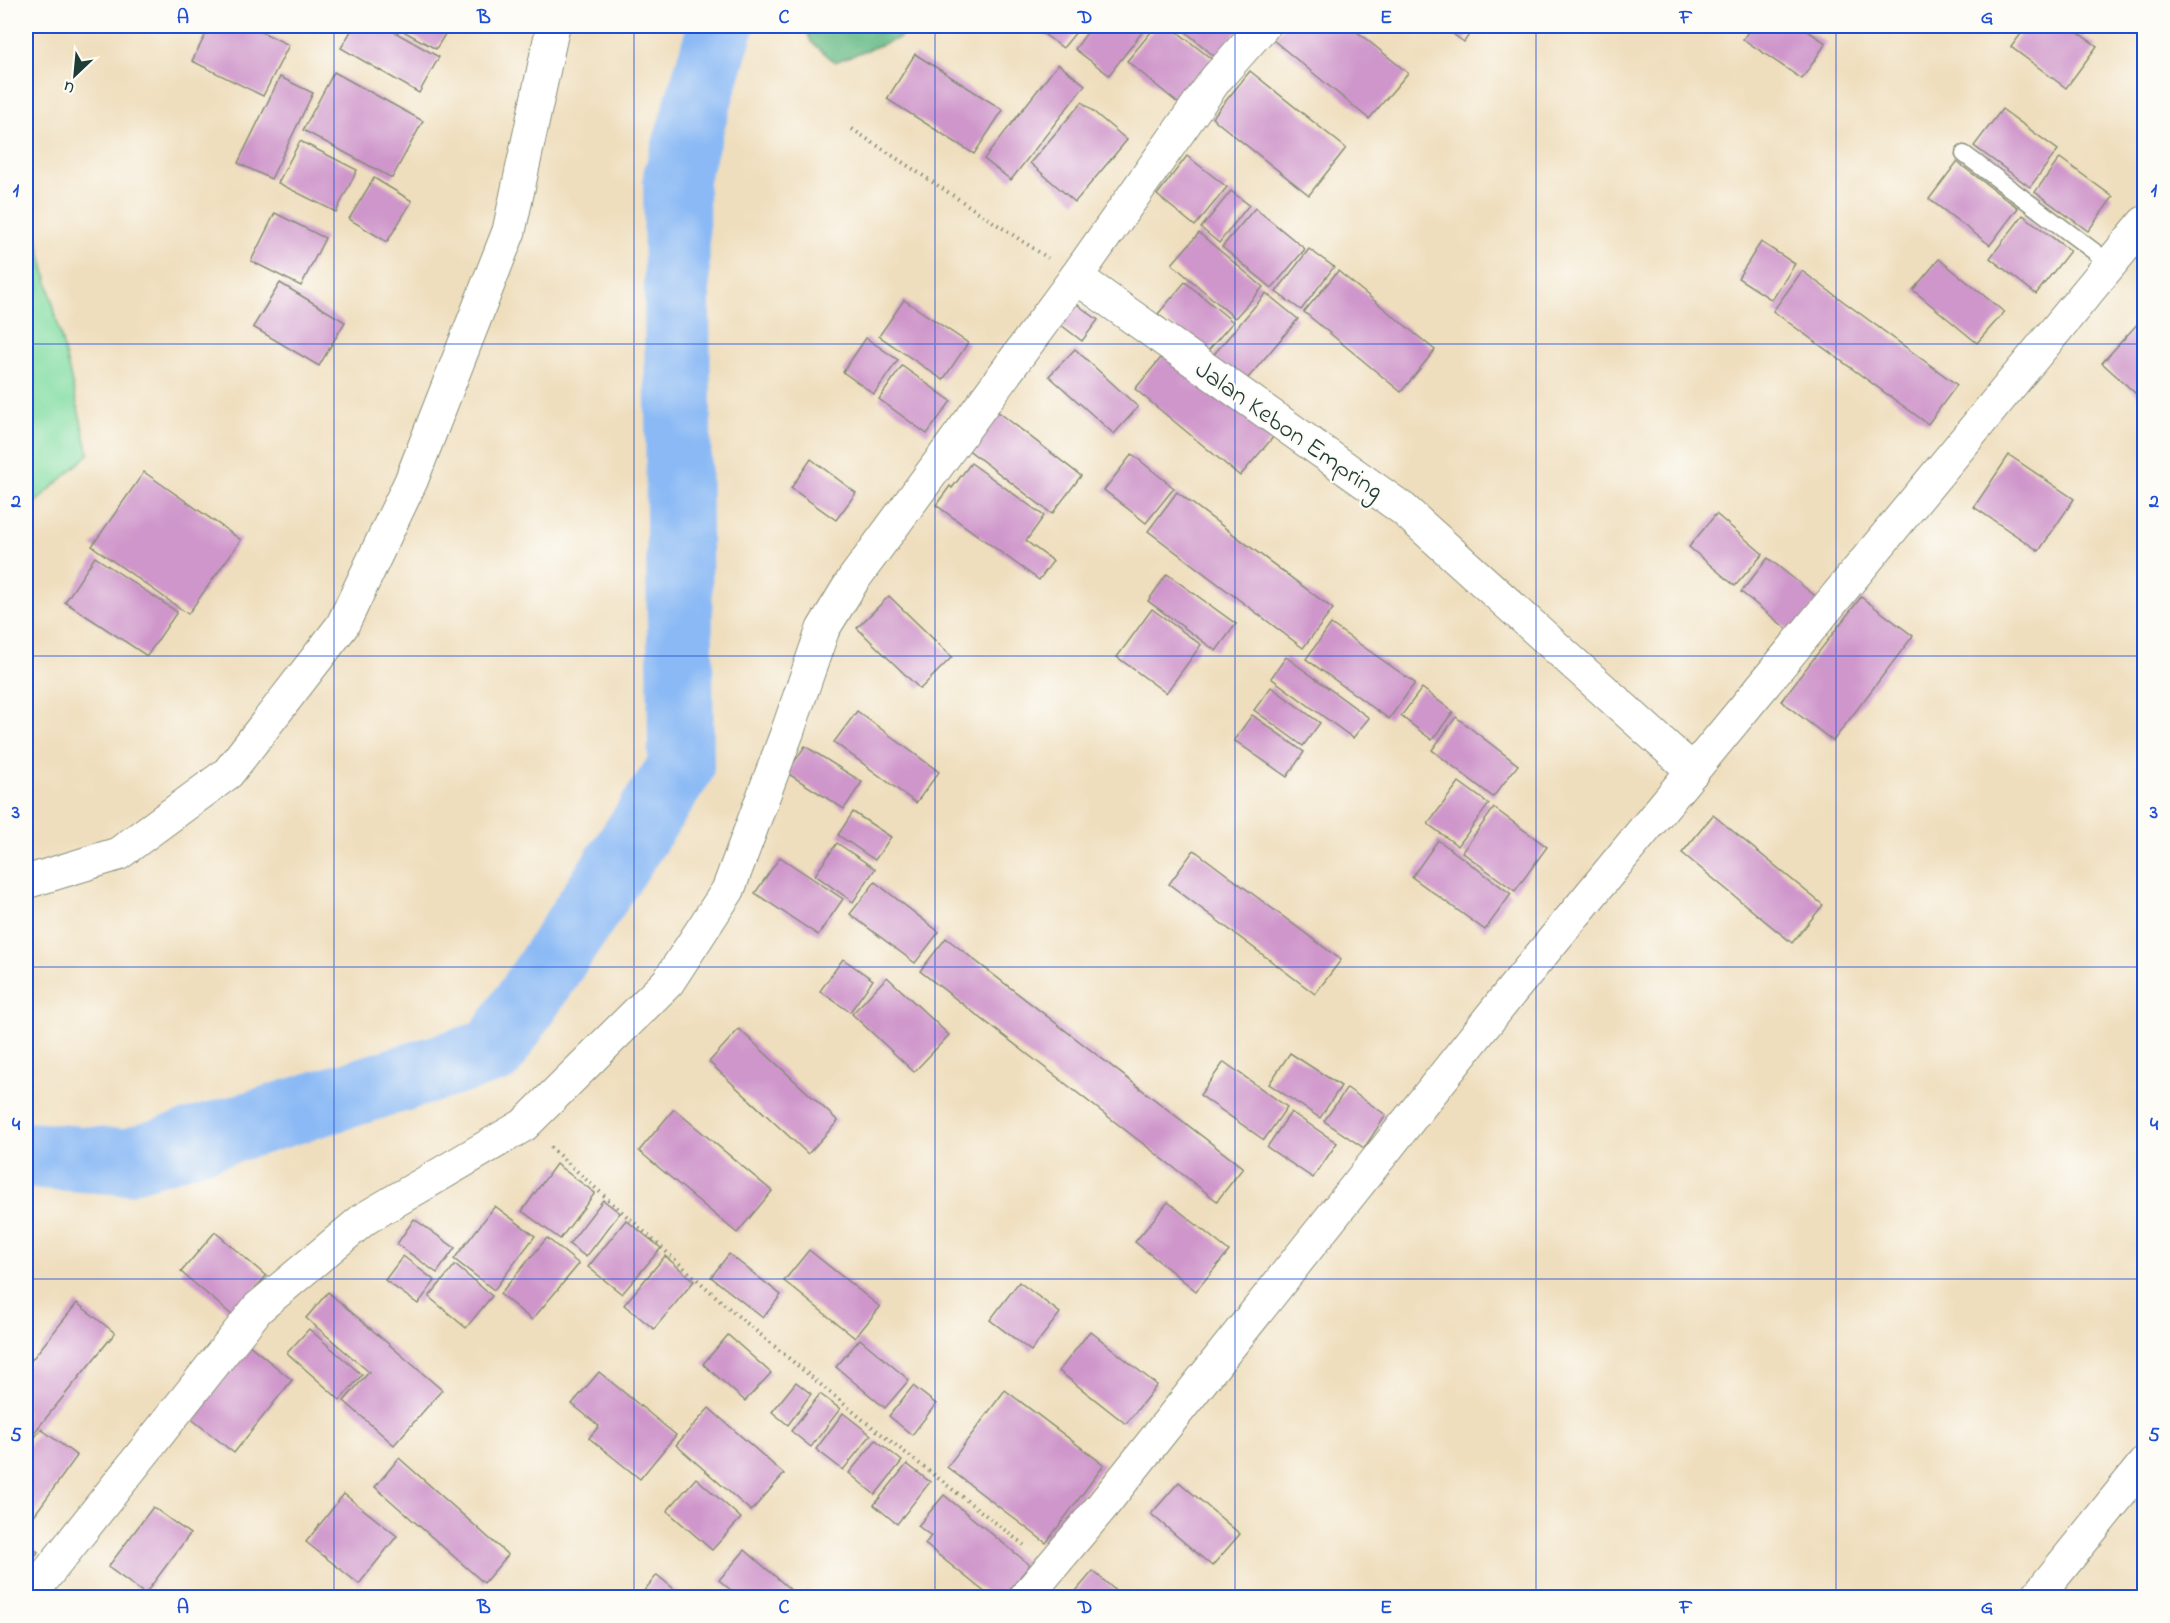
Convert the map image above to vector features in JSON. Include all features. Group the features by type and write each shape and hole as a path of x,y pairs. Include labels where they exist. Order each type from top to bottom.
{"street":[{"path":"26,882 118,854 228,773 342,626 411,481 509,231 553,26"},
{"path":"28,1598 258,1308 364,1219 524,1125 668,982 728,890 823,629 853,580 1076,277 1216,79 1263,26"},
{"path":"1025,1598 1111,1496 1513,989 2145,223"},
{"name":"Jalan Kebon Empring","path":"1076,277 1403,509 1693,771"},
{"path":"2036,1598 2145,1464"}],"lane":[{"path":"1964,154 2111,264"}],"path":[{"path":"852,129 1076,277"},
{"path":"524,1125 749,1326 862,1419 1051,1565"}],"green space":[{"path":"805,26 902,26 900,38 835,62 811,42"},
{"path":"26,192 89,454 26,511"}],"building":[{"path":"210,26 250,26 289,45 263,96 192,61"},
{"path":"354,26 384,26 439,57 419,93 341,48"},
{"path":"394,26 450,26 436,49"},
{"path":"1033,26 1081,26 1063,48"},
{"path":"1092,26 1147,26 1109,75 1075,49"},
{"path":"1156,26 1170,26 1214,61 1179,104 1127,61"},
{"path":"1179,26 1242,26 1215,57"},
{"path":"1285,26 1350,26 1408,73 1369,119 1273,40"},
{"path":"1442,26 1475,26 1464,42"},
{"path":"1752,26 1800,26 1826,43 1802,79 1743,39"},
{"path":"2027,26 2068,26 2097,46 2066,88 2011,47"},
{"path":"915,54 1003,110 974,154 887,99"},
{"path":"1058,64 1085,85 1011,180 984,159"},
{"path":"1250,71 1346,148 1309,195 1212,118"},
{"path":"334,72 423,121 392,178 303,130"},
{"path":"280,77 313,93 271,179 238,163"},
{"path":"1082,102 1127,140 1075,202 1030,163"},
{"path":"2002,109 2058,150 2030,187 1974,146"},
{"path":"300,141 357,170 336,212 278,183"},
{"path":"1187,156 1227,187 1195,226 1157,195"},
{"path":"2060,158 2113,197 2088,231 2035,192"},
{"path":"1957,162 2018,208 1990,245 1929,199"},
{"path":"374,178 412,201 387,242 349,219"},
{"path":"1231,191 1249,205 1219,243 1201,228"},
{"path":"1255,208 1305,249 1272,288 1222,247"},
{"path":"275,213 325,238 301,286 251,261"},
{"path":"2023,215 2070,251 2036,294 1990,258"},
{"path":"1199,233 1263,287 1235,318 1172,264"},
{"path":"1761,242 1795,264 1772,300 1738,278"},
{"path":"1309,249 1334,267 1301,310 1276,292"},
{"path":"1939,259 2004,312 1977,343 1913,290"},
{"path":"1338,271 1435,350 1401,392 1304,312"},
{"path":"1802,271 1957,385 1928,424 1773,311"},
{"path":"1185,282 1233,322 1206,353 1158,314"},
{"path":"280,283 345,322 319,366 253,327"},
{"path":"1266,293 1298,319 1242,385 1210,359"},
{"path":"1067,297 1098,320 1082,341 1052,318"},
{"path":"904,300 968,343 943,380 879,336"},
{"path":"2140,321 2144,325 2144,401 2102,363"},
{"path":"866,338 898,360 874,394 843,372"},
{"path":"1170,347 1275,435 1240,476 1135,389"},
{"path":"1075,349 1138,407 1114,434 1049,376"},
{"path":"902,366 951,401 927,434 879,399"},
{"path":"992,407 1081,476 1052,514 962,445"},
{"path":"1132,454 1174,488 1146,523 1104,490"},
{"path":"2009,455 2074,499 2039,551 1974,507"},
{"path":"811,459 856,493 836,520 791,488"},
{"path":"971,463 1044,516 1026,541 1053,561 1039,580 936,505"},
{"path":"144,472 241,540 188,614 92,546"},
{"path":"1177,492 1333,609 1303,648 1148,531"},
{"path":"1716,514 1763,554 1735,586 1689,547"},
{"path":"95,557 177,612 147,656 65,602"},
{"path":"1768,558 1819,599 1792,633 1741,592"},
{"path":"1167,574 1236,624 1216,651 1148,601"},
{"path":"889,596 952,657 920,689 857,628"},
{"path":"1861,597 1913,636 1833,741 1781,701"},
{"path":"1152,609 1201,645 1166,693 1117,657"},
{"path":"1331,624 1415,683 1389,719 1306,659"},
{"path":"1286,657 1369,718 1353,738 1271,678"},
{"path":"1271,687 1320,723 1303,746 1254,710"},
{"path":"1422,688 1453,712 1432,740 1401,716"},
{"path":"857,711 939,772 916,803 834,742"},
{"path":"1252,715 1304,752 1287,777 1234,740"},
{"path":"1456,717 1518,765 1493,797 1432,750"},
{"path":"805,746 862,782 844,809 787,773"},
{"path":"1459,782 1489,804 1458,846 1428,824"},
{"path":"1494,808 1547,847 1515,891 1462,852"},
{"path":"853,812 891,837 875,860 838,835"},
{"path":"1713,815 1823,905 1792,943 1682,853"},
{"path":"1438,840 1511,894 1485,930 1412,877"},
{"path":"837,843 875,869 853,902 815,875"},
{"path":"1194,850 1341,960 1315,994 1169,884"},
{"path":"780,857 843,899 818,935 755,893"},
{"path":"875,882 939,932 915,963 850,914"},
{"path":"946,938 1243,1168 1217,1201 920,971"},
{"path":"843,959 873,980 850,1012 820,991"},
{"path":"887,977 949,1035 914,1072 852,1014"},
{"path":"739,1029 838,1121 808,1154 709,1062"},
{"path":"1290,1053 1341,1086 1320,1118 1269,1084"},
{"path":"1224,1062 1287,1107 1264,1140 1200,1095"},
{"path":"1347,1088 1386,1115 1364,1148 1324,1121"},
{"path":"674,1109 772,1191 737,1233 639,1151"},
{"path":"1291,1112 1337,1143 1313,1178 1267,1147"},
{"path":"556,1164 595,1193 560,1239 522,1211"},
{"path":"603,1200 620,1213 586,1257 569,1244"},
{"path":"1168,1202 1229,1251 1196,1291 1135,1242"},
{"path":"495,1206 535,1236 494,1290 454,1259"},
{"path":"414,1219 455,1248 437,1273 397,1244"},
{"path":"626,1220 661,1248 622,1294 588,1267"},
{"path":"215,1232 266,1276 232,1315 181,1272"},
{"path":"547,1238 579,1264 532,1320 500,1294"},
{"path":"809,1250 880,1307 855,1338 784,1281"},
{"path":"729,1254 781,1295 763,1318 711,1277"},
{"path":"403,1256 435,1281 418,1304 385,1280"},
{"path":"665,1256 694,1281 654,1329 624,1305"},
{"path":"455,1265 492,1296 466,1328 429,1297"},
{"path":"1019,1282 1060,1313 1031,1351 990,1320"},
{"path":"328,1292 442,1390 394,1445 344,1401 369,1372 306,1318"},
{"path":"77,1303 115,1333 33,1434 26,1428 26,1367"},
{"path":"309,1329 362,1375 340,1400 287,1353"},
{"path":"1090,1331 1157,1385 1126,1424 1059,1371"},
{"path":"728,1335 771,1373 745,1401 703,1364"},
{"path":"860,1339 909,1380 885,1408 836,1367"},
{"path":"243,1340 292,1380 234,1453 184,1413"},
{"path":"599,1372 676,1435 640,1479 589,1438 599,1426 572,1404"},
{"path":"796,1382 811,1394 788,1425 772,1412"},
{"path":"913,1386 936,1404 912,1435 889,1416"},
{"path":"1005,1390 1104,1465 1046,1543 947,1467"},
{"path":"820,1394 840,1409 811,1447 791,1431"},
{"path":"709,1408 784,1474 751,1511 676,1445"},
{"path":"843,1413 871,1435 843,1470 816,1449"},
{"path":"41,1429 77,1456 33,1517 26,1511 26,1449"},
{"path":"876,1440 902,1461 875,1495 849,1473"},
{"path":"399,1458 508,1555 484,1583 375,1487"},
{"path":"907,1464 930,1482 897,1524 874,1505"},
{"path":"696,1478 741,1518 712,1550 667,1511"},
{"path":"1179,1482 1240,1534 1212,1566 1151,1514"},
{"path":"344,1494 397,1536 359,1584 306,1542"},
{"path":"944,1495 1030,1565 1003,1598 992,1598 925,1544 931,1536 918,1526"},
{"path":"153,1507 190,1534 145,1594 108,1567"},
{"path":"26,1543 38,1552 26,1568"},
{"path":"745,1550 792,1591 786,1598 740,1598 719,1580"},
{"path":"1093,1571 1124,1598 1070,1598"},
{"path":"657,1575 685,1598 638,1598"},
{"path":"430,1590 440,1598 424,1598"},
{"path":"807,1591 816,1598 802,1598"}],"waterway":[{"path":"26,1155 125,1162 494,1051 681,767 676,177 721,26"}]}
